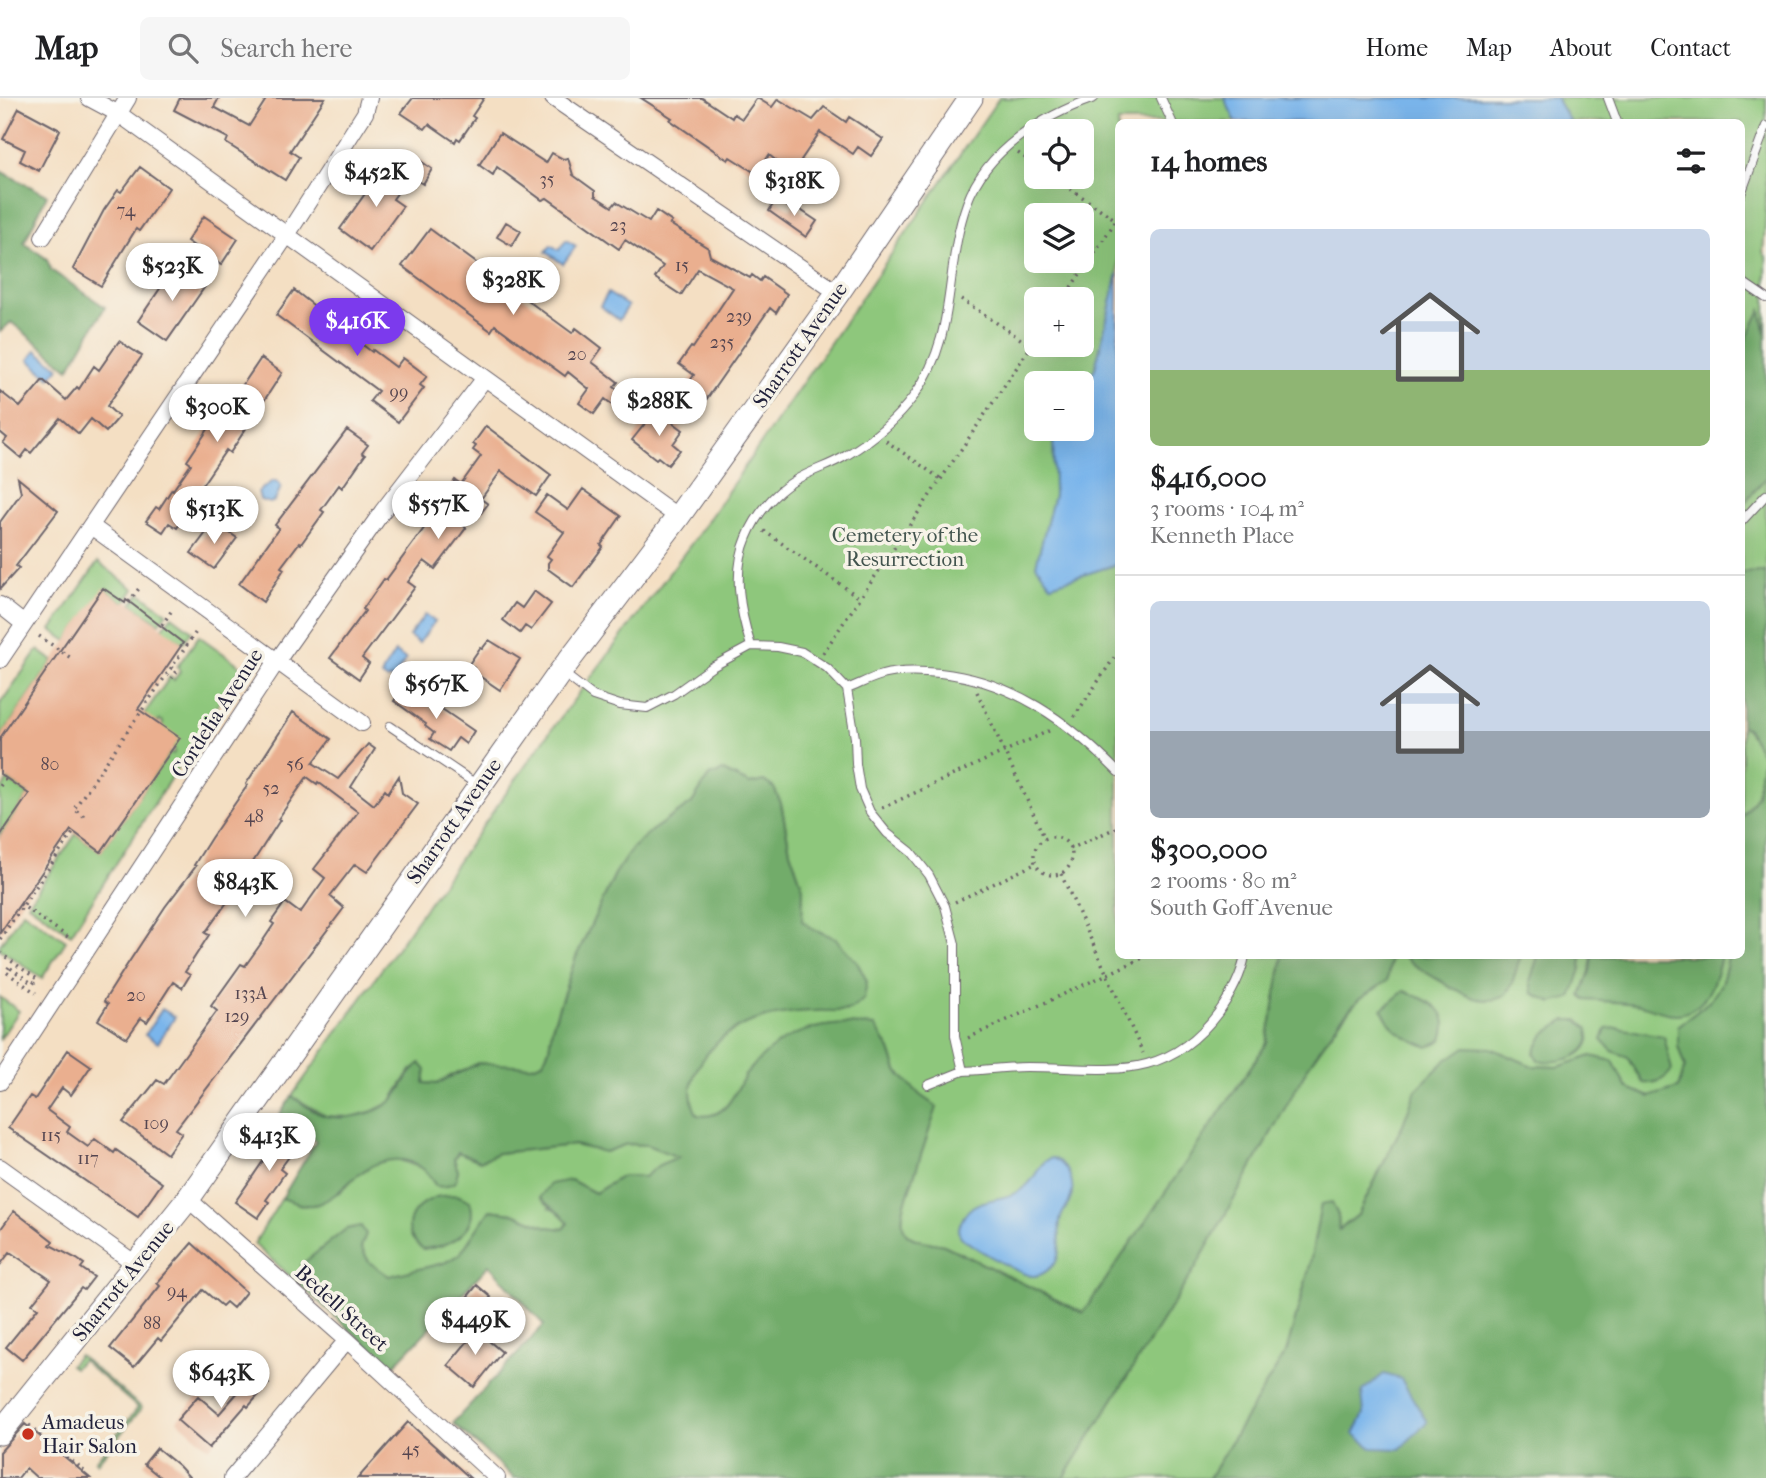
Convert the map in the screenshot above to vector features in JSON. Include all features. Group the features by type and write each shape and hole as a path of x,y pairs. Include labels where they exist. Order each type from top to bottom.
{"street":[{"path":"89,98 119,114 678,517"},
{"path":"43,237 128,98"},
{"path":"0,660 287,234 365,113 369,98"},
{"path":"553,98 838,293"},
{"name":"Sharrott Avenue","path":"0,1433 188,1199 561,671 678,517 838,293 971,98"},
{"name":"Cordelia Avenue","path":"0,1082 277,661 382,512 485,378"},
{"path":"91,526 362,723"},
{"path":"0,605 24,624"},
{"path":"0,1167 137,1265"},
{"name":"Bedell Street","path":"188,1199 497,1478"},
{"path":"232,1478 347,1340"}],"lane":[{"path":"751,646 740,600 740,567 747,537 761,511 795,480 827,466 873,438 895,418 914,395 933,363 944,331 959,234 978,178 1005,149 1033,127 1066,108 1094,98"},
{"path":"1161,98 1171,119"},
{"path":"1608,98 1616,119"},
{"path":"1745,183 1766,126"},
{"path":"1745,284 1766,298"},
{"path":"1745,518 1766,495"},
{"path":"561,671 593,696 620,705 647,708 751,646 778,647 802,652 827,668 847,689 860,789 870,812 887,833 911,852 929,876 945,906 954,944 955,1036 963,1071"},
{"path":"847,689 882,675 918,671 968,676 1018,694 1061,721 1115,769"},
{"path":"390,726 479,786"},
{"path":"928,1085 963,1071 1027,1067 1100,1071 1130,1068 1159,1060 1181,1049 1208,1026 1228,999 1242,972 1244,959"}],"path":[{"path":"1018,153 1024,157"},
{"path":"1071,189 1115,218"},
{"path":"1071,287 1115,222"},
{"path":"961,299 1024,341"},
{"path":"822,653 1024,356"},
{"path":"886,441 941,478"},
{"path":"762,530 860,598"},
{"path":"129,602 140,587"},
{"path":"162,625 172,610"},
{"path":"84,816 74,809 198,629"},
{"path":"39,636 71,658"},
{"path":"1074,718 1115,656"},
{"path":"172,667 177,671 172,678"},
{"path":"975,689 1045,839"},
{"path":"880,809 1055,729"},
{"path":"0,786 6,778"},
{"path":"1070,849 1115,828"},
{"path":"0,939 75,830"},
{"path":"1045,839 1060,839 1070,849 1070,865 1061,874 1044,874 1035,864 1034,852 1045,839"},
{"path":"955,902 1035,864"},
{"path":"1061,874 1144,1054"},
{"path":"22,905 71,939"},
{"path":"0,953 37,978 33,984 9,967 6,972 36,993"},
{"path":"967,1039 1140,959"},
{"path":"23,1420 83,1471"}],"green space":[{"name":"Cemetery of the Resurrection","path":"999,98 1766,98 1766,213 1763,252 1766,257 1766,336 1761,312 1745,342 1745,119 1115,119 1115,959 1282,959 1267,1043 1084,1313 944,1245 916,1239 905,1231 905,1203 937,1107 920,1096 897,1071 890,1050 875,1026 745,1075 728,1104 715,1114 698,1116 690,1096 696,1071 710,1049 730,1031 752,1019 776,1013 850,1010 835,938 802,921 803,888 790,851 781,803 764,781 750,784 723,771 709,776 692,803 651,831 615,874 576,957 543,1062 532,1066 457,1072 436,1084 424,1083 411,1070 391,1102 373,1111 351,1117 326,1116 292,1096 543,741 697,536"},
{"path":"0,171 47,195 24,243 47,259 51,270 105,307 69,369 11,322 0,332"},
{"path":"1761,310 1766,336 1766,477 1745,502 1745,341"},
{"path":"1766,477 1766,572 1745,573 1745,502"},
{"path":"98,562 134,589 125,603 104,589 67,641 51,630"},
{"path":"1766,572 1766,1478 1209,1478 1287,1350 1309,1269 1321,1204 1332,1202 1338,1215 1339,1230 1358,1215 1403,1124 1416,1090 1445,1061 1465,1047 1491,1048 1532,1066 1558,1067 1591,1056 1613,1061 1626,1087 1649,1097 1678,1088 1685,1067 1678,1046 1678,1026 1706,1004 1718,990 1728,959 1745,959 1745,812 1757,795 1763,756 1745,728 1745,573"},
{"path":"140,593 167,613 159,623 132,604"},
{"path":"172,616 192,631 183,643 162,629"},
{"path":"199,636 242,667 71,934 28,904 76,834 101,851 170,752 173,754 175,751 162,726 163,722 160,720 158,723 142,717 170,677 174,680 180,671 177,667"},
{"path":"38,650 53,661 0,738 0,704"},
{"path":"1745,728 1763,756 1757,795 1745,812"},
{"path":"723,771 750,784 764,781 774,788 781,803 790,851 803,888 802,921 835,938 857,962 867,981 864,999 851,1009 766,1017 737,1028 724,1037 712,1047 694,1075 691,1094 697,1115 708,1116 723,1109 755,1064 774,1047 794,1035 816,1027 852,1024 875,1026 890,1050 897,1071 920,1095 937,1107 905,1203 905,1231 916,1239 944,1245 1083,1313 1267,1043 1282,959 1391,959 1387,981 1358,1000 1340,1020 1309,1065 1197,1265 1064,1478 514,1478 453,1423 544,1325 489,1265 392,1368 300,1285 301,1265 346,1229 361,1226 366,1234 361,1247 369,1262 389,1276 444,1263 460,1254 490,1210 513,1213 547,1227 564,1229 568,1223 565,1219 540,1197 550,1184 571,1180 595,1193 622,1176 644,1177 659,1165 678,1157 647,1145 627,1144 605,1152 574,1145 498,1153 480,1161 458,1152 454,1159 458,1171 455,1182 444,1187 436,1186 425,1171 415,1164 390,1160 373,1165 324,1201 304,1205 282,1198 316,1141 280,1114 292,1096 321,1115 350,1117 368,1113 394,1098 420,1063 426,1070 424,1083 437,1084 478,1063 532,1066 543,1062 576,957 615,874 632,848 651,831 692,803 709,776"},
{"path":"8,780 29,794 0,836 0,792"},
{"path":"23,911 66,941 42,978 0,949"},
{"path":"1391,959 1728,959 1718,990 1706,1004 1678,1026 1678,1046 1685,1067 1678,1088 1649,1097 1626,1087 1613,1061 1591,1056 1558,1067 1532,1066 1491,1048 1416,1090 1403,1124 1358,1215 1339,1230 1338,1215 1321,1205 1309,1269 1287,1350 1209,1478 1064,1478 1197,1265 1309,1065 1358,1000 1387,981"},
{"path":"1520,959 1508,992 1498,998 1486,1000 1474,998 1448,985 1408,960"},
{"path":"1537,959 1582,959 1571,998 1552,1003 1532,993 1530,981"},
{"path":"1592,959 1720,959 1713,984 1703,1000 1688,1012 1678,1014 1634,1004 1585,1000 1581,996"},
{"path":"1404,991 1430,1002 1442,1013 1445,1029 1442,1040 1428,1047 1395,1029 1385,1017 1382,1009"},
{"path":"0,997 19,1011 0,1039"},
{"path":"1566,1020 1578,1020 1588,1029 1589,1040 1586,1047 1581,1053 1567,1059 1538,1060 1534,1053 1544,1034"},
{"path":"1618,1028 1664,1036 1672,1070 1669,1074 1659,1081 1643,1083 1628,1057 1612,1051 1602,1040 1606,1029"},
{"path":"627,1144 647,1145 679,1157 659,1165 644,1177 622,1176 595,1193 571,1180 549,1208 564,1215 568,1223 564,1229 547,1227 513,1213 490,1210 460,1254 444,1263 388,1277 369,1262 361,1247 299,1275 300,1285 254,1244 282,1198 304,1206 340,1192 358,1174 378,1162 397,1159 424,1169 458,1171 454,1159 458,1152 480,1161 498,1153 574,1145 605,1152"},
{"path":"457,1195 470,1201 471,1221 466,1229 452,1241 423,1249 411,1235 409,1228 413,1214 434,1198"},
{"path":"79,1355 142,1408 97,1463 95,1461 138,1408 82,1360 74,1368 70,1365"}],"water":[{"path":"1224,98 1556,98 1568,119 1234,119"},
{"path":"566,240 576,246 563,264 546,252 551,245 559,250"},
{"path":"1115,285 1115,565 1051,585 1036,565 1054,495 1053,441 1094,441 1093,371"},
{"path":"608,293 628,306 619,320 600,306"},
{"path":"36,350 59,368 50,378 29,360"},
{"path":"277,481 281,487 275,501 270,503 260,500 258,492"},
{"path":"211,493 217,497 217,503 206,520 200,522 195,519 198,508 204,497"},
{"path":"425,615 435,621 419,643 409,636"},
{"path":"395,652 406,659 393,679 388,680 382,676 383,671"},
{"path":"162,1009 175,1017 158,1043 145,1035"},
{"path":"1053,1158 1068,1171 1072,1190 1069,1203 1062,1214 1058,1255 1050,1268 1036,1276 1026,1274 995,1259 961,1237 958,1231 970,1209 1017,1192 1031,1181 1044,1162"},
{"path":"1384,1374 1401,1379 1427,1422 1400,1449 1372,1448 1354,1434 1364,1414 1362,1391"}],"building":[{"path":"180,98 219,98 214,107 249,126 267,98 325,98 290,151 299,157 285,180 226,143 228,138 174,110"},
{"path":"413,98 484,98 472,116 475,118 460,140 457,138 455,142 429,124 425,129 401,113"},
{"path":"641,98 702,98 732,118 734,114 742,119 757,98 772,107 778,99 813,120 824,107 846,122 849,117 883,139 871,156 858,147 853,154 820,132 801,160 808,165 798,178 769,155 757,174 730,157 728,160"},
{"path":"19,108 60,130 39,171 20,161 25,150 3,139"},
{"path":"500,133 546,163 552,153 563,159 568,158 573,175 595,191 595,196 612,207 616,202 649,222 656,211 672,222 670,224 708,248 710,256 750,278 752,275 760,281 763,277 787,294 776,313 770,308 699,410 680,395 694,375 679,364 691,347 693,348 733,288 698,269 681,295 655,278 663,266 625,240 619,249 547,198 542,200 497,167 493,175 479,165"},
{"path":"412,155 432,169 423,184 402,171"},
{"path":"387,163 408,178 393,199 403,206 370,251 340,229"},
{"path":"140,167 169,188 139,231 136,229 101,286 73,269 104,210 118,190 121,192"},
{"path":"776,199 791,209 793,205 817,221 806,237 769,211"},
{"path":"204,216 238,239 221,265 187,241"},
{"path":"506,222 521,231 512,246 497,237"},
{"path":"430,229 572,333 576,328 602,348 592,362 618,382 614,387 630,399 620,411 605,399 594,414 579,403 589,389 568,372 565,376 495,325 491,331 402,266"},
{"path":"176,265 206,285 167,341 138,321"},
{"path":"294,290 326,315 324,318 331,325 353,342 355,339 396,367 403,358 427,376 420,385 424,388 398,422 370,401 378,391 276,315"},
{"path":"119,341 142,356 107,406 119,417 106,432 91,419 79,434 60,418 31,453 27,450 21,458 3,443 7,438 0,432 0,391 20,407 43,380 66,400 77,387 79,389 94,366 99,370"},
{"path":"261,358 282,373 230,453 226,450 196,494 199,496 177,528 169,523 163,532 146,521 173,490 191,464 187,461 234,390 238,392"},
{"path":"656,410 683,430 673,444 680,450 668,465 632,440"},
{"path":"486,426 551,475 536,496 501,471 481,499 488,504 481,513 474,509 463,525 466,528 435,569 424,561 408,582 415,587 362,658 369,664 359,679 330,658 365,611 363,609 384,579 386,580 450,493 448,491 455,480 461,484 481,456 473,450 476,446 473,444"},
{"path":"347,430 368,445 362,453 365,455 342,488 339,485 321,510 324,512 281,567 284,569 263,602 239,584 279,528 275,525"},
{"path":"18,478 58,511 16,566 19,568 0,589 0,522 21,493"},
{"path":"583,489 621,516 601,545 603,547 573,587 548,569 551,559 547,556 564,532 535,512 547,495 568,510"},
{"path":"214,522 237,538 214,569 191,553"},
{"path":"103,588 125,603 126,600 132,604 183,643 138,709 180,738 101,852 71,830 0,933 0,836 29,794 0,774 0,738"},
{"path":"534,591 551,604 531,630 525,626 520,633 503,620 515,603 522,608"},
{"path":"489,640 520,659 500,690 472,671 474,668 469,664"},
{"path":"403,688 436,711 439,707 474,731 466,744 458,738 449,751 430,739 434,733 426,724 394,701"},
{"path":"293,712 331,739 313,763 338,779 368,744 375,749 351,787 374,805 385,790 388,793 399,776 402,793 418,804 367,872 355,864 330,896 344,908 176,1129 182,1133 167,1154 123,1122 157,1080 164,1084 217,1011 211,1006 241,964 245,966 260,945 285,902 300,913 325,878 314,869 358,812 318,782 317,784 307,777 205,933 209,935 185,972 190,975 182,988 173,982 147,1022 141,1018 127,1038 98,1020 108,1004 104,1001 165,907 196,866 194,865"},
{"path":"68,1050 91,1066 71,1095 62,1088 47,1110 70,1127 67,1132 88,1147 95,1139 114,1153 116,1150 162,1183 138,1217 8,1128 30,1096 35,1099"},
{"path":"288,1125 304,1136 280,1169 285,1173 266,1200 269,1202 258,1218 235,1202"},
{"path":"14,1211 53,1241 50,1245 84,1264 81,1268 94,1277 84,1290 81,1288 22,1360 6,1347 38,1308 32,1304 51,1280 10,1252 0,1265 0,1230"},
{"path":"192,1243 246,1292 233,1308 226,1302 222,1306 203,1290 161,1341 158,1338 134,1367 110,1348 160,1286 157,1283"},
{"path":"477,1285 491,1297 477,1313 464,1301"},
{"path":"470,1325 502,1352 474,1387 448,1365 468,1341 461,1336"},
{"path":"250,1367 269,1383 209,1448 177,1420 198,1396 219,1414 246,1383 240,1378"},
{"path":"408,1422 470,1478 358,1478"},
{"path":"25,1424 90,1478 37,1478 26,1468 18,1478 0,1478 0,1452"},
{"path":"157,1448 190,1478 161,1478 144,1464"}],"place":[{"name":"Amadeus Hair Salon","path":"28,1434"}]}
